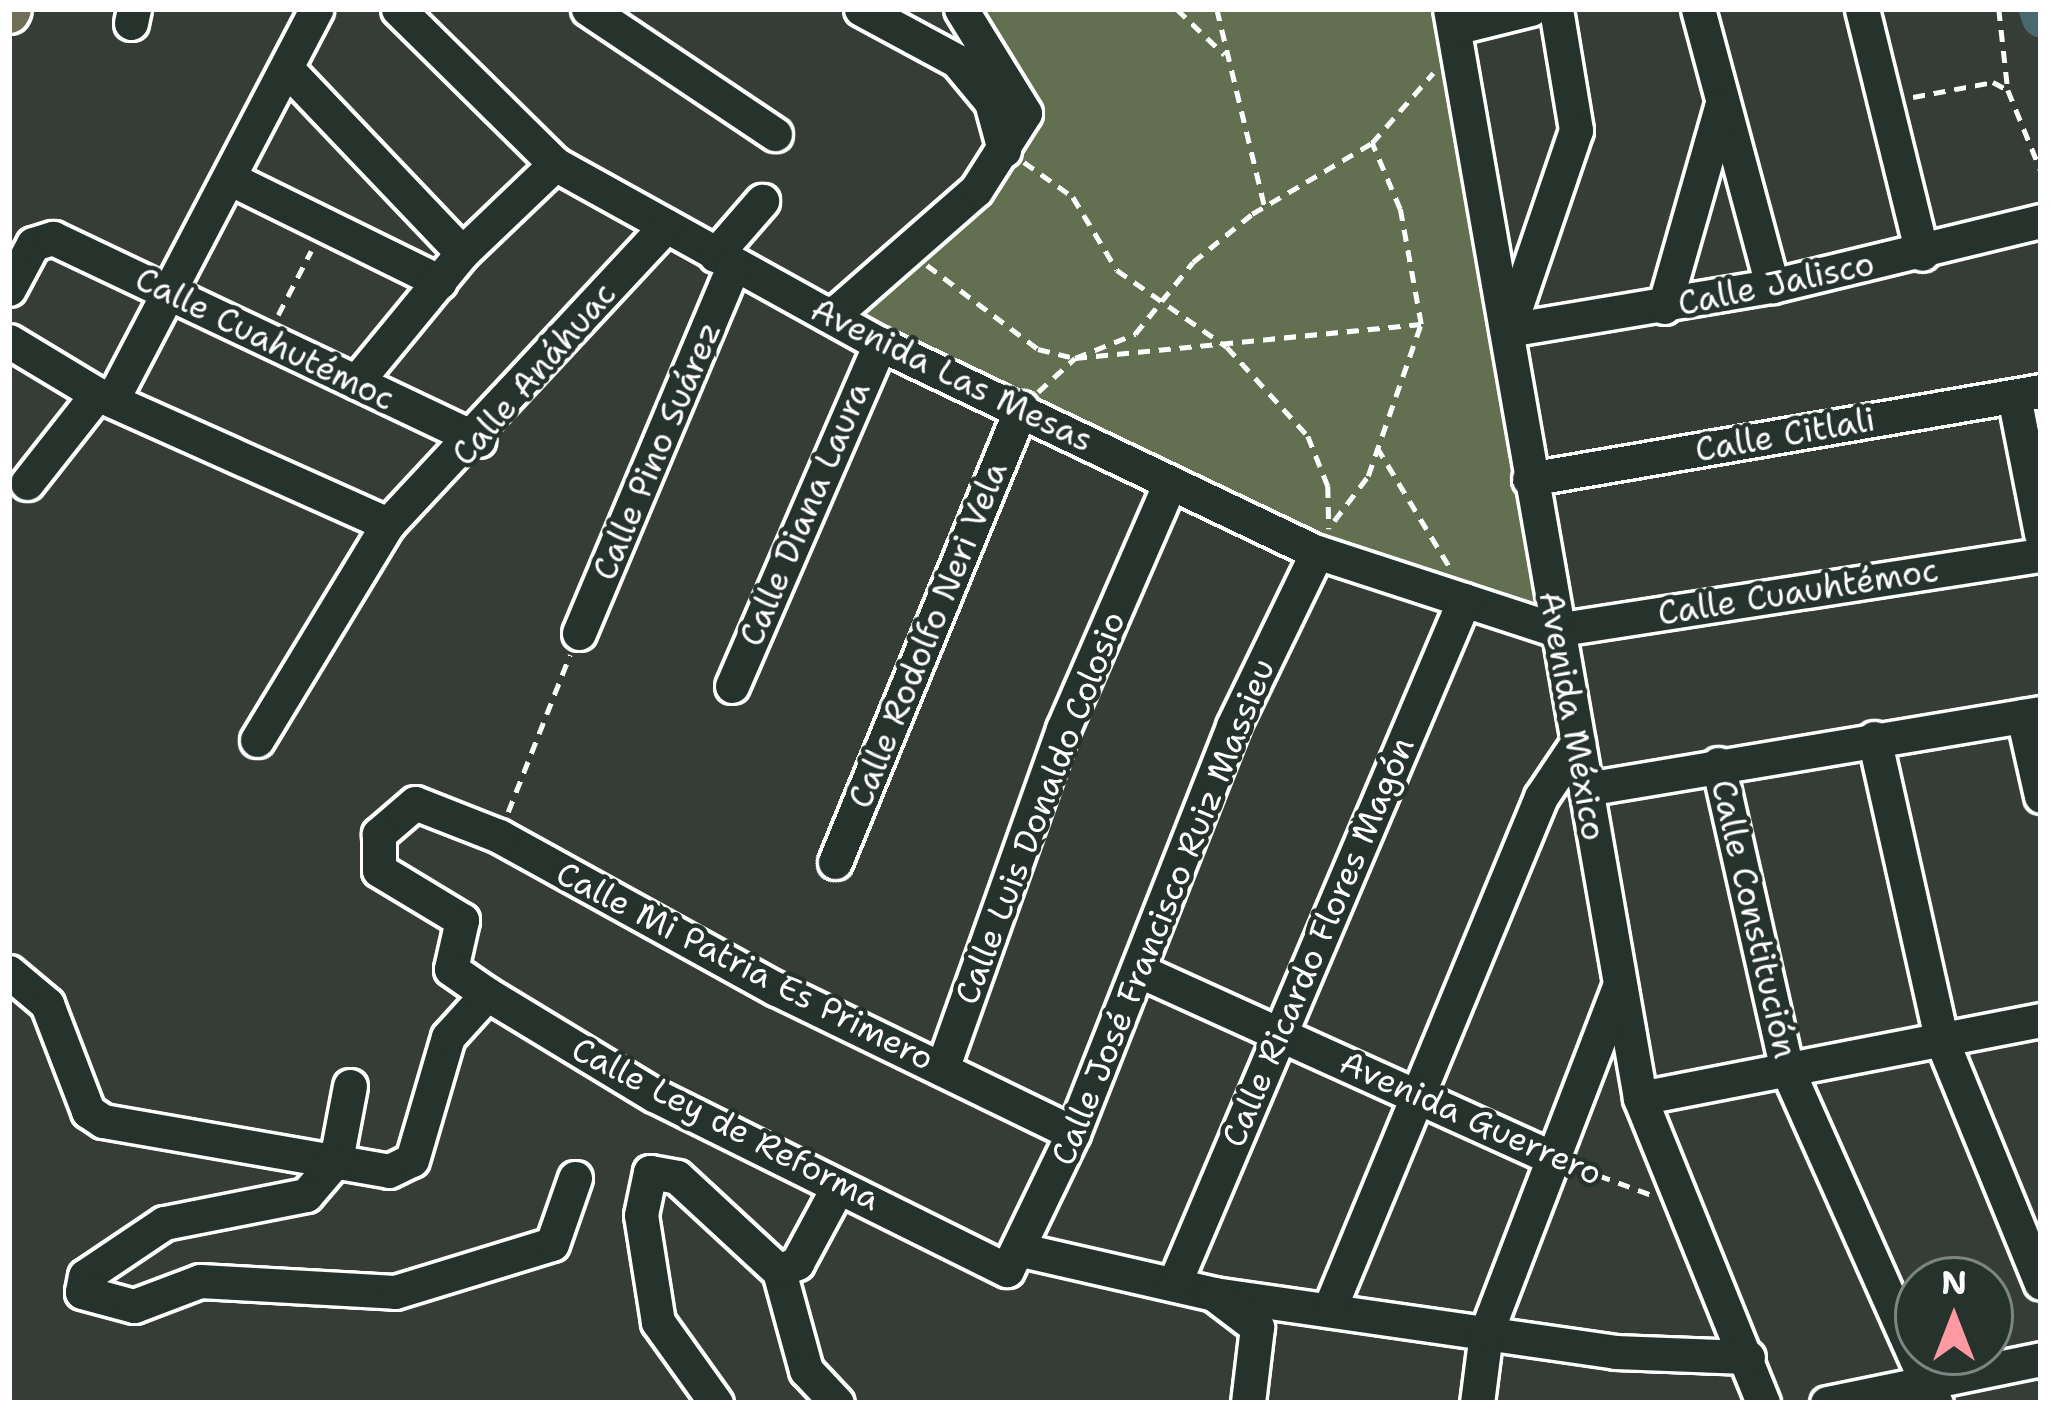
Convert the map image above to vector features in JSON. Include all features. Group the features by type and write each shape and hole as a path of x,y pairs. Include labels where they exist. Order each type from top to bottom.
{"street":[{"path":"27,483 105,397 170,292 316,9"},
{"name":"Avenida Las Mesas","path":"398,9 555,164 724,261 880,344 1317,552 1464,600"},
{"path":"587,9 775,134"},
{"path":"862,9 956,61 992,102 1004,150"},
{"path":"832,316 1004,150 1023,100 961,9"},
{"path":"1452,18 1531,9"},
{"path":"1508,330 1576,130 1556,9"},
{"path":"1697,9 1772,286"},
{"path":"1862,9 1922,254"},
{"name":"Avenida México","path":"1452,18 1508,330 1528,479 1640,1098 1675,1204 1748,1357 1763,1403"},
{"path":"287,69 462,253"},
{"path":"1664,307 1723,100"},
{"path":"356,382 462,253 555,164"},
{"path":"230,178 440,282"},
{"name":"Calle Pino Suárez","path":"578,633 724,261 762,202"},
{"name":"Calle Jalisco","path":"1508,330 1772,286 1922,254 2041,221"},
{"name":"Calle Anáhuac","path":"256,740 393,522 478,440 667,226"},
{"path":"9,289 33,244 65,244"},
{"path":"9,302 65,244"},
{"name":"Calle Cuahutémoc","path":"65,244 478,440"},
{"path":"9,341 105,397 393,522"},
{"name":"Calle Diana Laura","path":"732,686 880,344"},
{"path":"2027,394 2041,533"},
{"name":"Calle Citlali","path":"1528,479 2027,394"},
{"name":"Calle Rodolfo Neri Vela","path":"835,862 1021,408"},
{"name":"Calle Luis Donaldo Colosio","path":"942,1069 1063,729 1170,483"},
{"name":"Calle José Francisco Ruiz Massieu","path":"1015,1260 1073,1133 1233,726 1317,552"},
{"name":"Calle Cuauhtémoc","path":"1556,630 2041,555"},
{"path":"1464,600 1556,630"},
{"name":"Calle Ricardo Flores Magón","path":"1174,1284 1275,1031 1464,600"},
{"path":"1586,789 2032,714 2041,796"},
{"path":"1874,738 1942,1041 2041,1283"},
{"path":"1331,1305 1541,797 1578,742"},
{"name":"Calle Constitución","path":"1718,764 1787,1069 1932,1393"},
{"name":"Calle Mi Patria Es Primero","path":"451,969 464,933 462,920 372,858 379,834 416,803 499,836 1073,1133"},
{"name":"Calle Ley de Reforma","path":"451,969 487,994 838,1187 1015,1260 1214,1294 1331,1305 1486,1333 1748,1357"},
{"name":"Avenida Guerrero","path":"1138,970 1552,1158"},
{"path":"9,972 47,1004 88,1111 200,1146 221,1162 406,1168 448,1037 487,994"},
{"path":"1477,1403 1486,1333 1620,984"},
{"path":"1640,1098 2041,1020"},
{"path":"350,1086 334,1165 306,1195 164,1223 85,1276 82,1292 134,1306 200,1281 394,1292 552,1244 575,1178"},
{"path":"716,1403 658,1322 641,1216 650,1172 677,1177 779,1271 806,1370 837,1403"},
{"path":"779,1271 797,1263 838,1187"},
{"path":"1214,1294 1257,1327 1248,1403"},
{"path":"1827,1403 1932,1393 2041,1359"}],"path":[{"path":"1178,9 1228,58"},
{"path":"1217,9 1265,208"},
{"path":"1999,9 2008,90 2041,171"},
{"path":"1021,408 1075,358 1135,334 1166,305 1193,262 1265,208 1372,143 1438,67 1452,18"},
{"path":"1886,102 1974,83 2008,90"},
{"path":"1317,552 1378,447 1421,324 1400,209 1372,143"},
{"path":"1004,150 1073,196 1117,270 1227,347 1308,436 1334,520"},
{"path":"265,342 324,226"},
{"path":"898,257 938,268 1038,349 1075,358 1227,347 1421,324"},
{"path":"1378,447 1464,600"},
{"path":"499,836 578,633"},
{"name":"Avenida Guerrero","path":"1552,1158 1675,1204"}],"green space":[{"path":"961,9 1450,9 1555,630 1317,552 832,316 1004,150"}],"waterway":[{"path":"2038,9 2041,18"}]}
